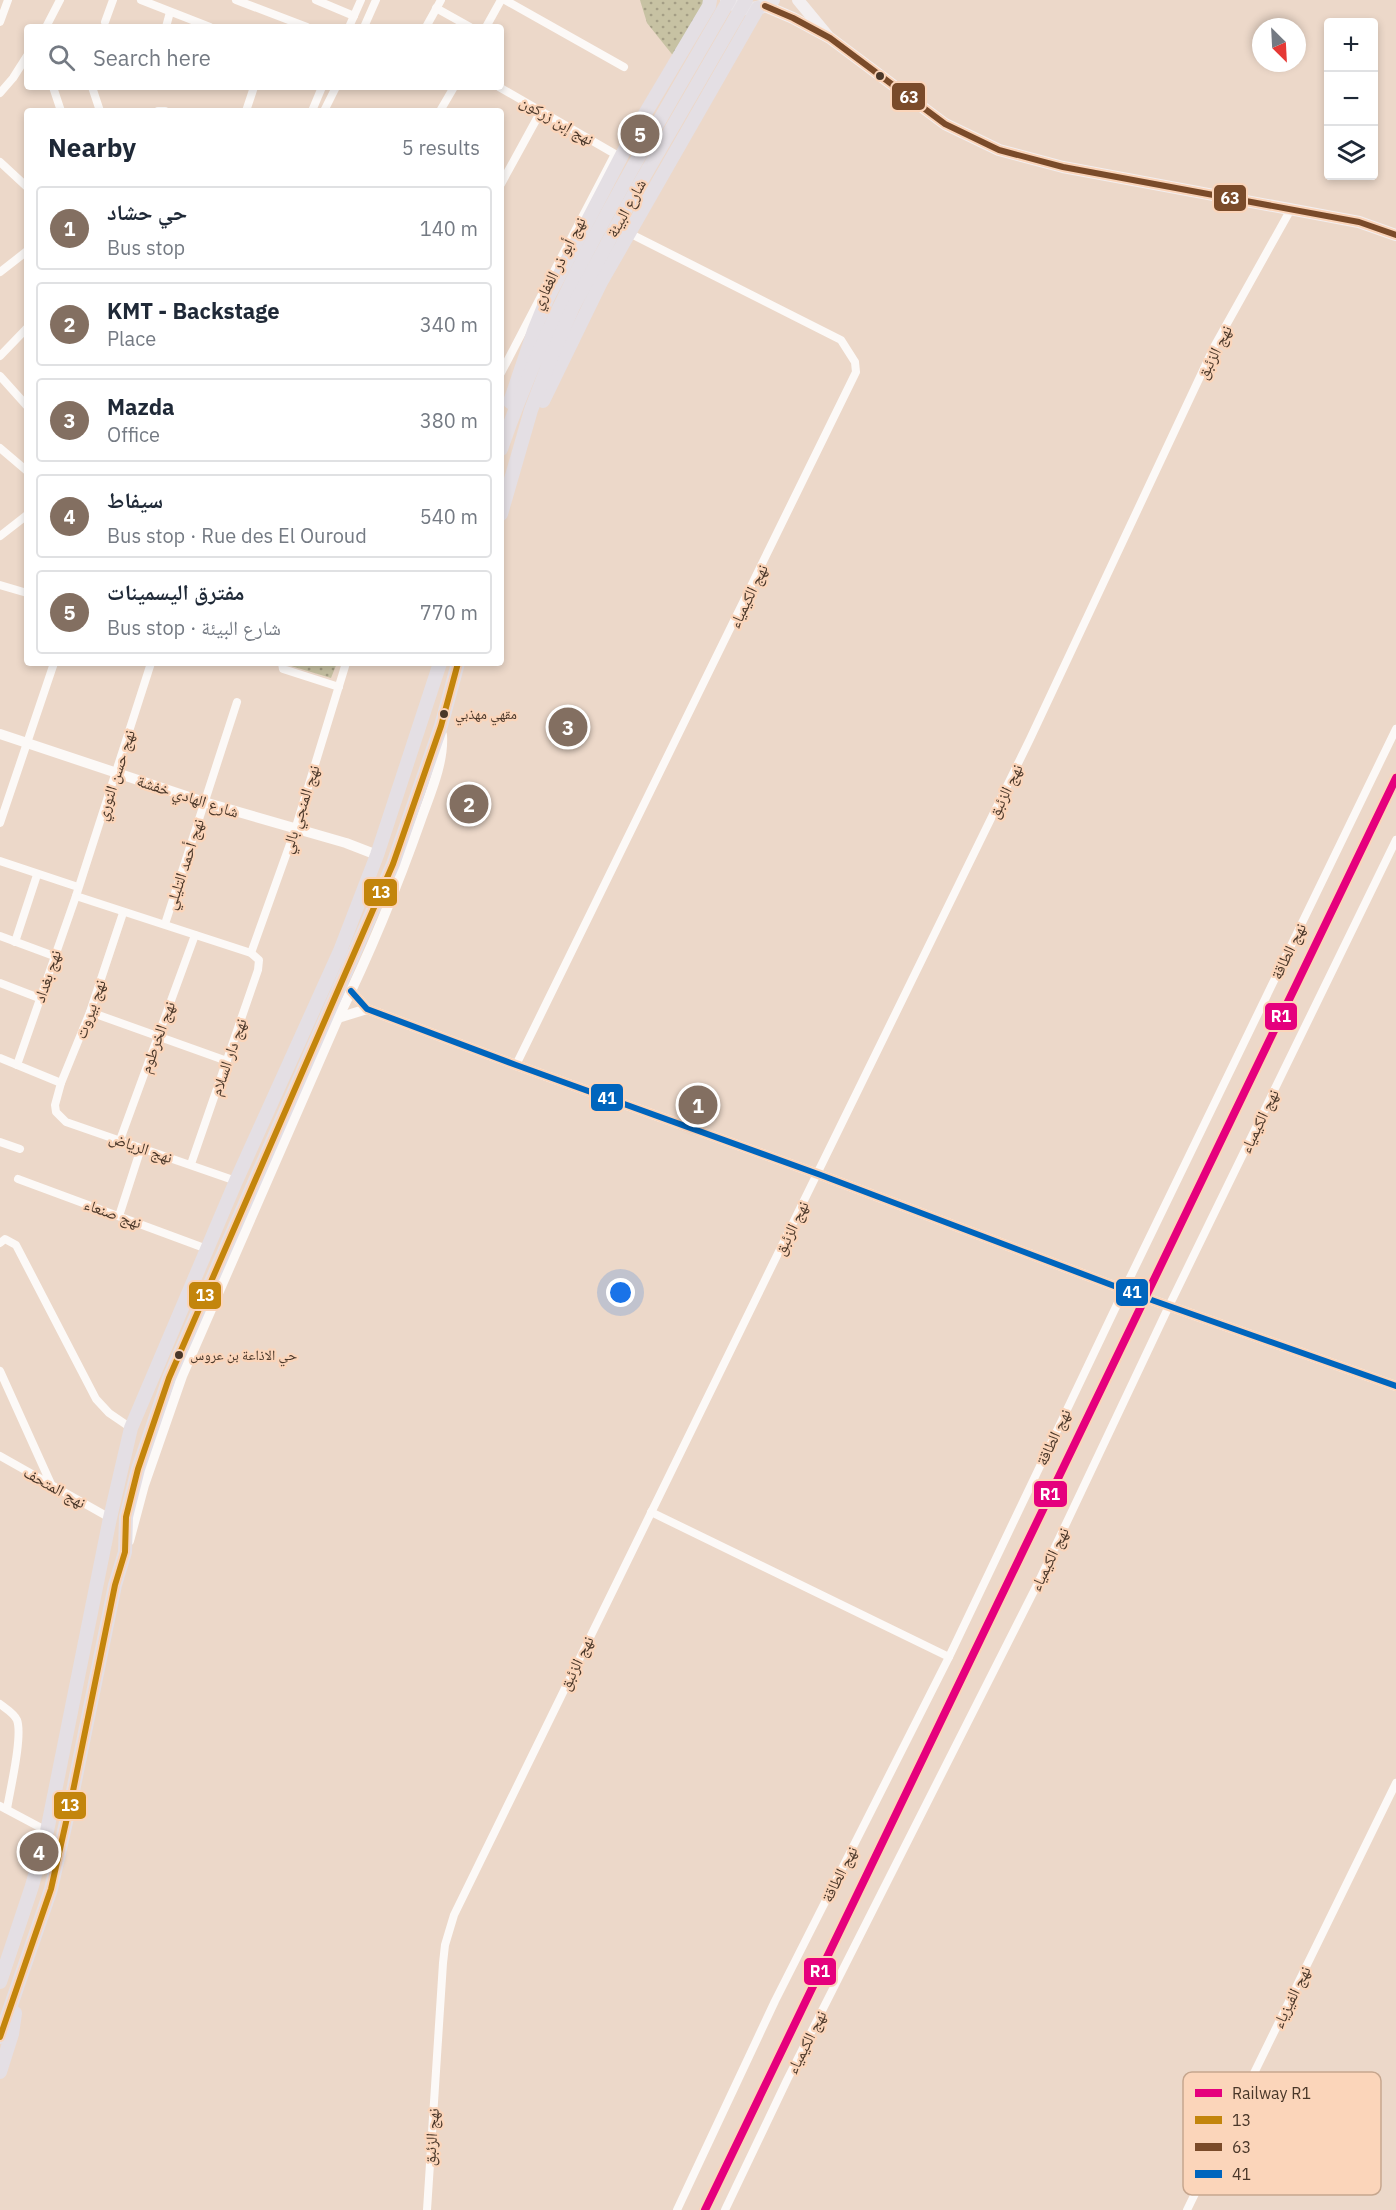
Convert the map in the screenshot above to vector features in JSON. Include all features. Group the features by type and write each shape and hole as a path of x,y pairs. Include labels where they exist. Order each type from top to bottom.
{"highway":[{"path":"504,417 547,299 633,134 677,62 709,6 710,0"},
{"path":"504,439 555,316 605,215 728,0"},
{"path":"504,504 524,441 601,282 761,4"},
{"name":"شارع البيئة","path":"524,441 552,355 595,264 761,4"},
{"path":"0,1982 5,1951 47,1831 110,1518 131,1428 236,1181 340,951 377,855 438,666"},
{"path":"0,2037 51,1889 115,1586 125,1552 126,1517 138,1469 169,1378 393,864 441,726 457,666"},
{"path":"0,2072 12,2034 21,1977"}],"main road":[{"path":"728,0 736,6 747,9 761,4 830,38 945,124 999,150 1063,167 1359,222 1396,235"},
{"path":"798,0 830,38"}],"street":[{"path":"1,18 8,0"},
{"path":"48,24 60,0"},
{"path":"105,22 113,0"},
{"path":"141,0 202,24"},
{"path":"236,0 300,24"},
{"path":"316,0 354,16"},
{"path":"350,24 361,0"},
{"path":"365,24 376,0"},
{"path":"488,24 503,0 624,67"},
{"path":"428,24 439,4 466,24"},
{"path":"167,24 170,12"},
{"path":"0,93 24,62"},
{"path":"54,90 60,108"},
{"path":"93,90 99,108"},
{"path":"247,108 253,90"},
{"path":"313,108 321,90"},
{"path":"326,108 334,90"},
{"path":"443,108 452,90"},
{"name":"نهج إبن زركون","path":"503,90 615,154"},
{"path":"504,179 541,111"},
{"name":"نهج أبو ذر الغفاري","path":"504,367 615,154"},
{"path":"0,162 24,184"},
{"name":"نهج الزئبق","path":"427,2210 443,1964 445,1945 454,1915 1030,739 1214,347 1291,209"},
{"name":"نهج الكيمياء","path":"516,1065 856,372 855,362 841,340 629,233"},
{"path":"0,272 24,253"},
{"path":"0,356 24,331"},
{"path":"0,376 24,403"},
{"path":"0,448 24,468"},
{"path":"0,537 24,517"},
{"path":"0,585 24,591"},
{"path":"0,823 29,743 53,666"},
{"name":"نهج حسن النوري","path":"77,891 151,666"},
{"path":"283,666 284,669 339,687"},
{"name":"نهج المنجي بالي","path":"250,953 295,830 345,666"},
{"name":"نهج أحمد التليلي","path":"165,924 237,702"},
{"path":"125,1552 157,1444 182,1376 403,871 430,794 442,740 441,726"},
{"name":"نهج الطاقة","path":"677,2210 775,2001 949,1657 1396,729"},
{"name":"شارع الهادي خفشة","path":"0,734 204,802 346,843 377,855"},
{"name":"نهج الكيمياء","path":"725,2210 787,2080 1038,1583 1169,1306 1396,840"},
{"path":"0,861 77,891 123,913 165,924 250,953"},
{"path":"15,942 38,875"},
{"name":"نهج بغداد","path":"17,1065 77,891"},
{"name":"نهج بيروت","path":"55,1105 61,1083 90,1012 123,913"},
{"name":"نهج الخرطوم","path":"120,1140 195,935"},
{"path":"0,936 54,956"},
{"name":"نهج دار السلام","path":"191,1164 258,970 259,960 250,953"},
{"path":"0,982 39,998"},
{"path":"351,991 368,1009 516,1065 818,1174 1124,1290 1396,1386"},
{"path":"338,1018 368,1009"},
{"path":"90,1012 227,1061"},
{"path":"0,1058 61,1083"},
{"name":"نهج الرياض","path":"55,1105 56,1112 66,1122 236,1181"},
{"path":"0,1142 20,1149"},
{"path":"120,1216 141,1148"},
{"name":"نهج صنعاء","path":"18,1179 207,1249"},
{"path":"0,1243 5,1239 16,1245 96,1399 109,1413 131,1428"},
{"path":"0,1371 51,1484"},
{"name":"نهج المتحف","path":"0,1456 110,1518"},
{"path":"651,1512 949,1657"},
{"path":"0,1704 15,1716 18,1723 18,1736 3,1808 47,1831"},
{"name":"نهج الفيزياء","path":"1255,2072 1396,1783"},
{"name":"نهج الفيزياء","path":"1187,2210 1194,2195"}],"shaded area":[{"path":"640,0 711,0 679,63 647,23"},
{"path":"291,666 336,666 331,678"}],"rail line":[{"name":"R1","path":"705,2210 1396,778"}],"transit line":[{"name":"63","path":"765,6 830,38 945,124 999,150 1063,167 1359,222 1396,235"},
{"name":"13","path":"0,2037 51,1889 115,1585 125,1552 126,1517 138,1469 169,1378 393,864 441,726 457,666"},
{"name":"41","path":"351,991 367,1009 818,1174 1146,1298 1396,1386"}],"place":[{"name":"مفترق اليسمينات","path":"640,134"},
{"name":"مقهي مهذبي","path":"444,714"},
{"name":"Mazda","path":"568,727"},
{"name":"KMT - Backstage","path":"469,804"},
{"name":"حي حشاد","path":"698,1105"},
{"name":"حي الاذاعة بن عروس","path":"179,1355"},
{"name":"سيفاط","path":"39,1852"}]}
